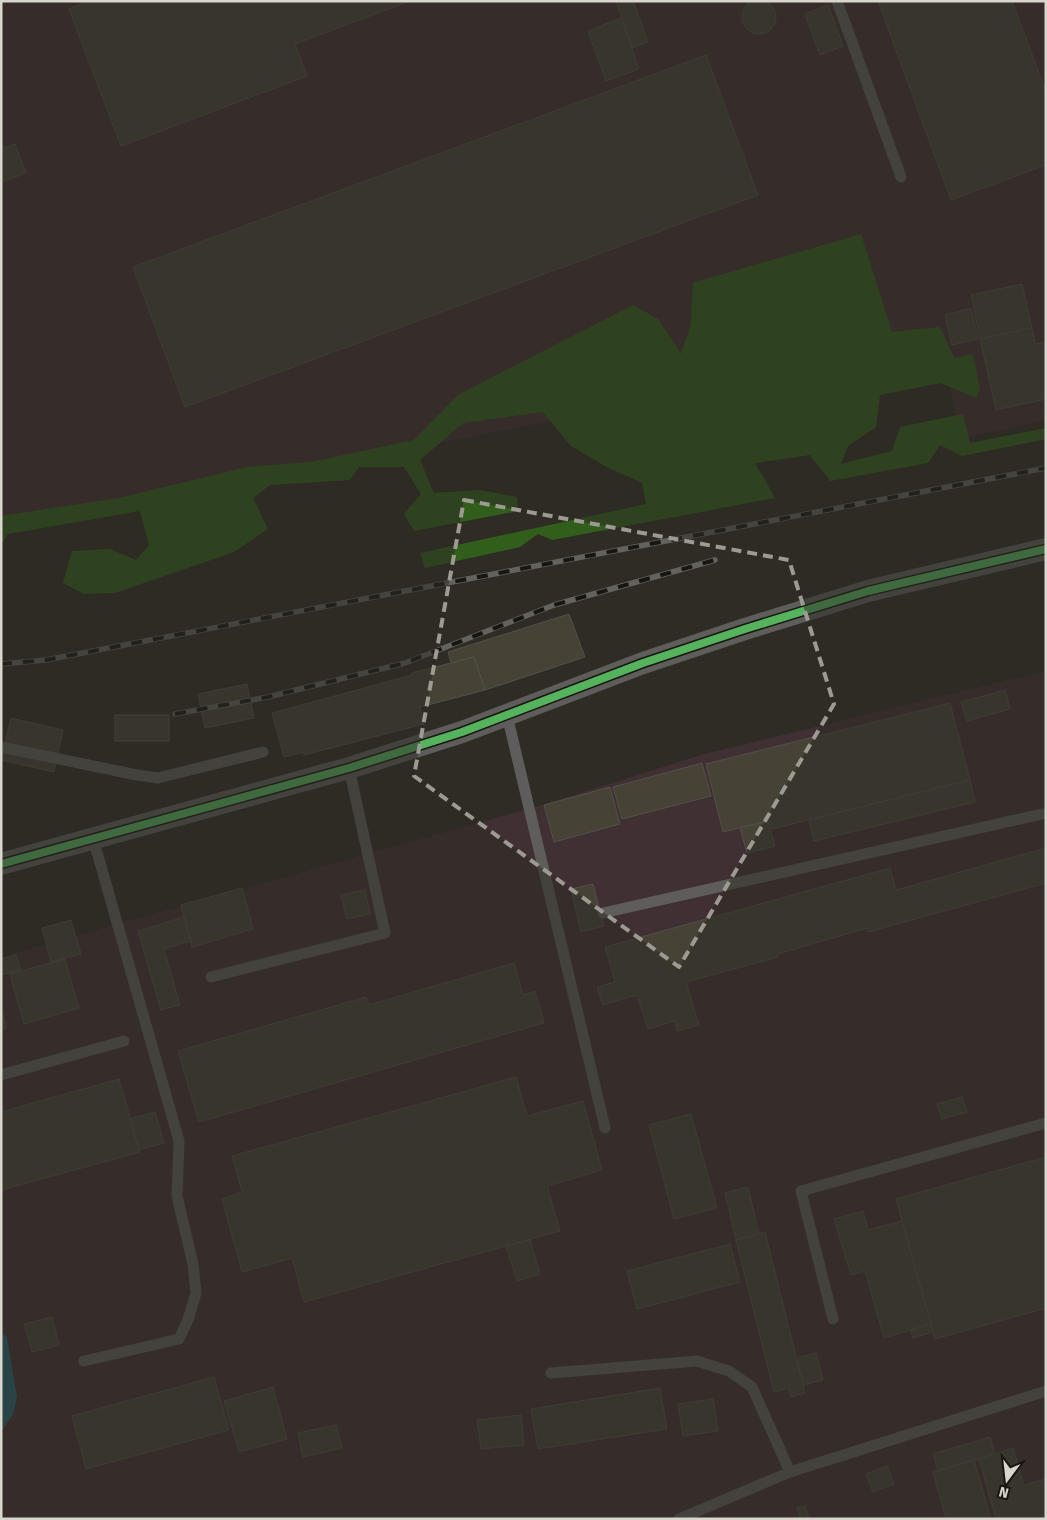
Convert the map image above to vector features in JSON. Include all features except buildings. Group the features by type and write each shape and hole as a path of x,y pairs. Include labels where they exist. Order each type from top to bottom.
{"street":[{"path":"1,864 349,768 462,732 643,663 868,591 1046,549"}],"lane":[{"path":"837,1 901,178"},
{"path":"507,715 605,1128"},
{"path":"1,747 158,778 264,752"},
{"path":"211,977 385,933 349,768"},
{"path":"603,913 1046,813"},
{"path":"84,1361 179,1339 188,1320 196,1293 193,1264 178,1196 178,1141 93,838"},
{"path":"1,1075 124,1041"},
{"path":"833,1319 801,1191 1046,1123"},
{"path":"551,1374 697,1361 729,1371 752,1387 790,1472"},
{"path":"679,1519 790,1472 1046,1391"}],"highlighted area":[{"path":"464,500 789,560 834,704 679,967 414,776"}],"shaded area":[{"path":"1,1 1046,1 1046,420 962,439 939,344 1,530"},
{"path":"1046,671 1046,1519 1,1519 1,957 549,803 704,754"}],"green space":[{"path":"861,234 892,332 940,327 954,358 973,354 980,390 976,398 941,383 880,395 876,427 848,446 841,464 892,451 900,427 963,414 970,443 1046,428 1046,439 962,456 940,445 928,463 830,481 810,455 755,463 775,498 552,540 538,534 520,547 425,568 420,553 646,504 642,483 607,467 571,446 543,412 463,423 420,460 434,493 480,490 517,497 518,511 414,531 404,514 421,494 404,467 359,467 350,480 270,485 253,498 268,529 234,552 115,593 84,594 63,583 72,551 110,549 136,560 149,545 140,511 8,534 1,544 1,516 119,498 247,467 311,462 414,440 458,395 633,305 658,319 681,354 691,324 693,283"}],"water":[{"path":"1,1331 7,1338 17,1397 13,1414 1,1432"}],"railway":[{"path":"1,664 46,660 1046,468"},
{"path":"175,714 268,697 405,663 554,605 715,560"}],"cycle path":[{"path":"1,864 349,768 462,732 643,663 868,591 1046,549"}]}
